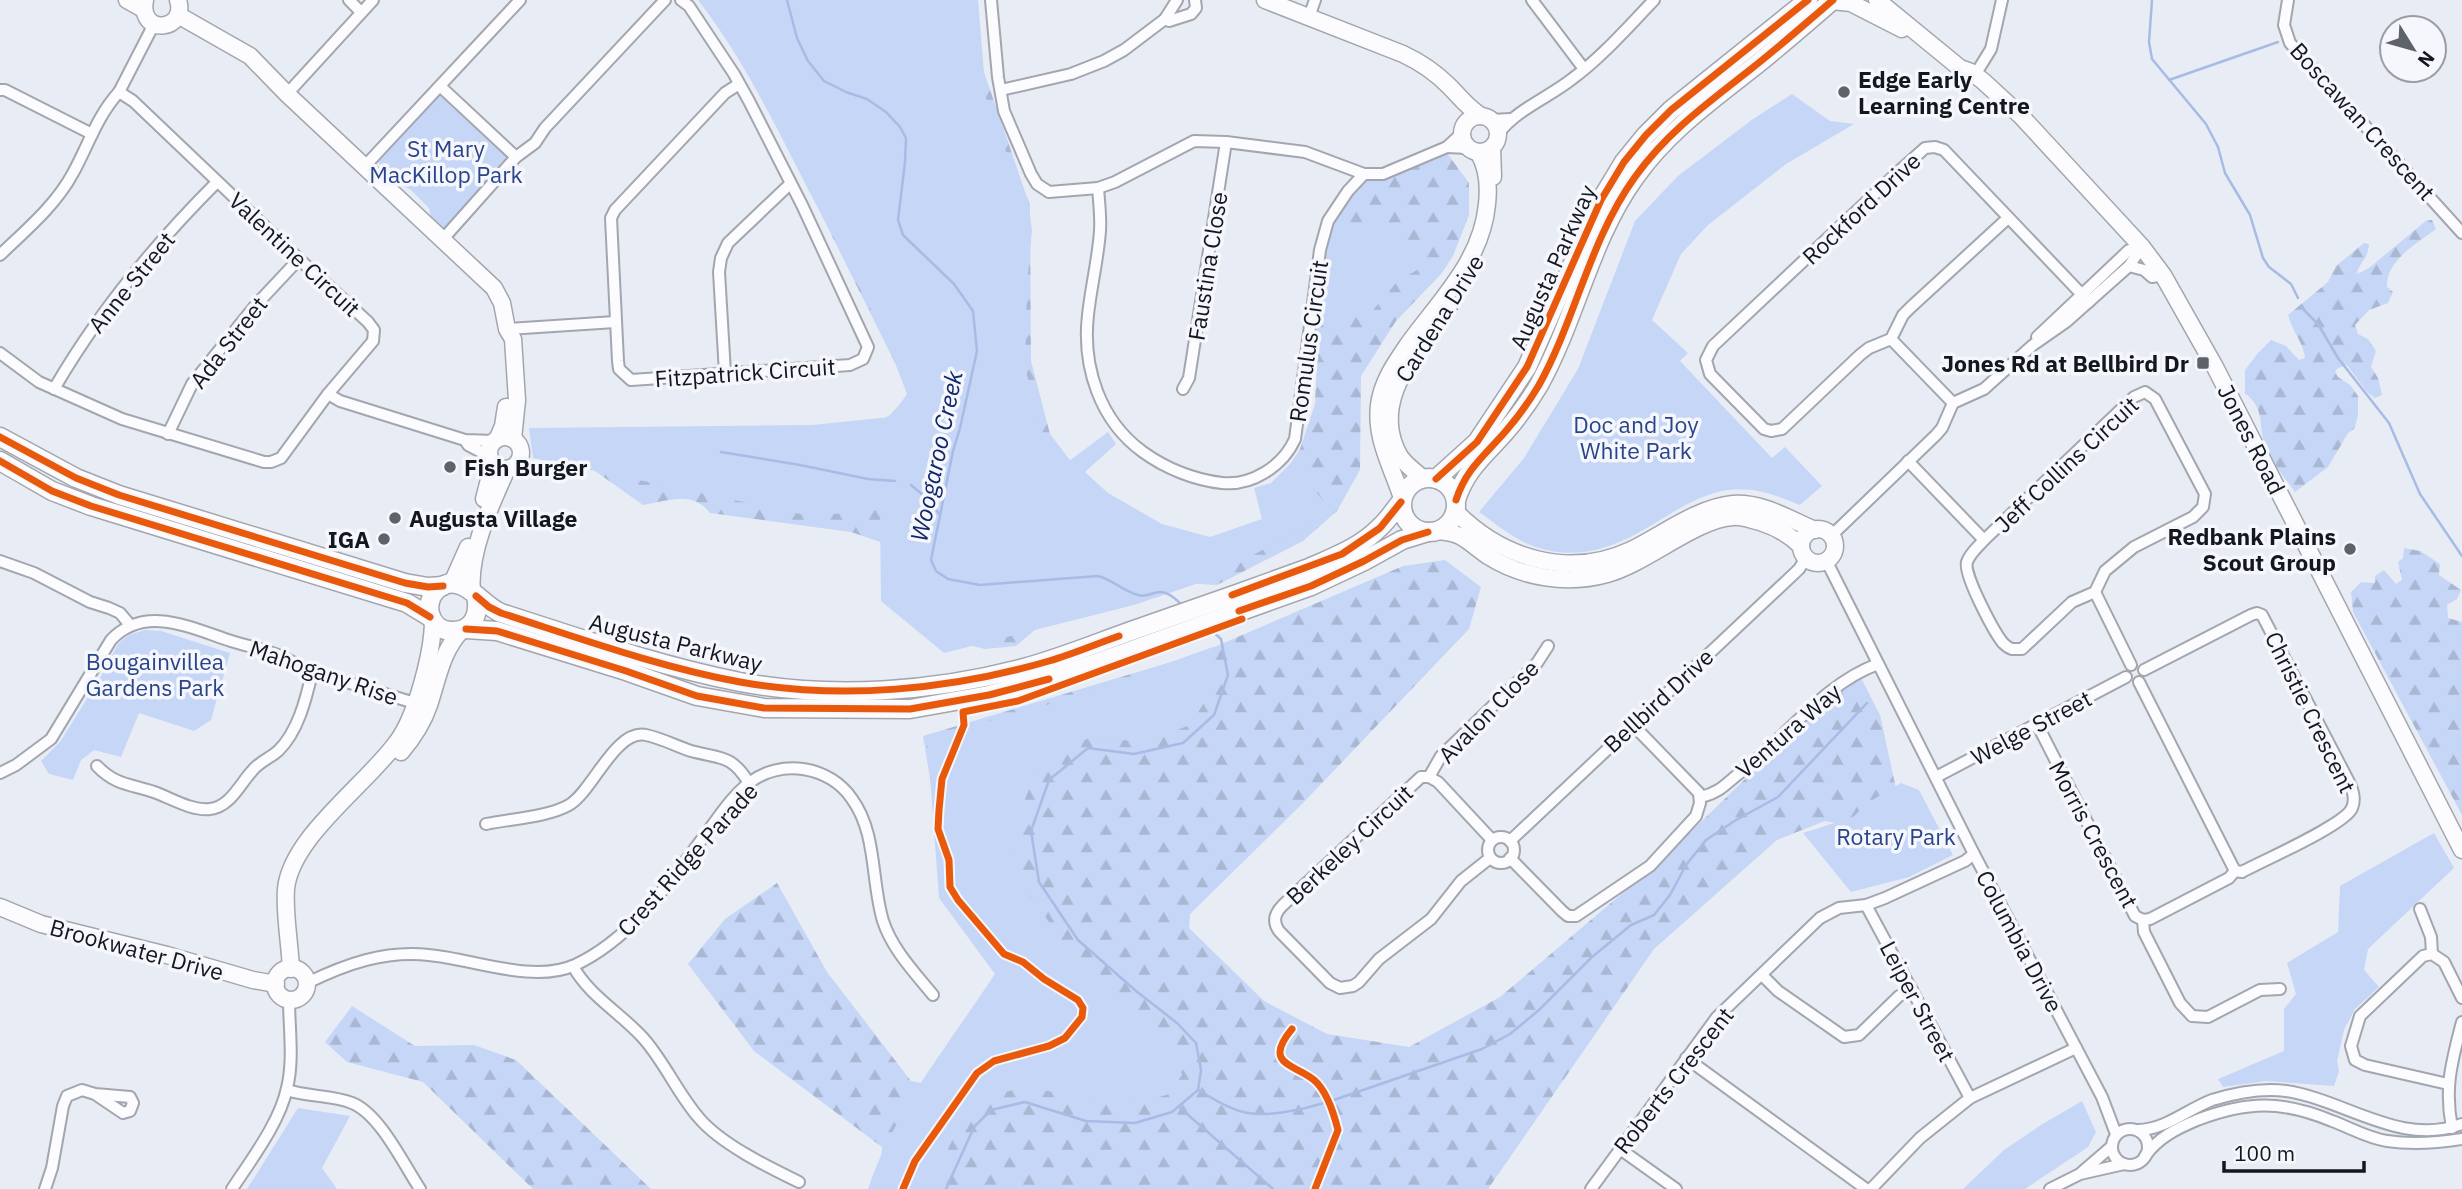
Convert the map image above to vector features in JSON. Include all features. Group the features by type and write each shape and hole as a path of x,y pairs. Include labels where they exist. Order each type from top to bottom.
{"main road":[{"name":"Augusta Parkway","path":"1429,479 1477,442 1527,368 1595,211 1624,162 1671,110 1808,0"},
{"name":"Augusta Parkway","path":"1456,506 1469,471 1519,415 1552,360 1605,228 1634,178 1686,119 1753,68 1832,0"},
{"path":"0,437 76,478 119,495 405,583 428,587 447,584 466,587 474,594 477,612 472,624 464,629 449,631 407,603 91,506 52,491 0,461"},
{"path":"1429,479 1449,486 1456,506 1449,524 1432,532 1412,527 1406,520 1402,500 1406,489 1429,479"},
{"name":"Augusta Parkway","path":"464,629 496,631 697,696 765,708 910,709 989,695 1052,678 1122,644 1236,603 1342,554 1380,528 1402,500"},
{"name":"Augusta Parkway","path":"1236,603 1311,586 1402,540 1432,532"},
{"path":"432,618 429,601 435,592 447,584"},
{"name":"Augusta Parkway","path":"474,594 489,607 501,612 692,671 742,682 821,690 893,689 957,682 1122,644"}],"street":[{"path":"127,0 144,5 146,18 153,24 168,25 178,8 250,56 494,288 502,303 507,329 513,339 517,400 463,560 447,584"},
{"path":"349,0 361,12"},
{"path":"287,94 373,0"},
{"path":"365,166 520,0"},
{"path":"443,239 516,157 535,143 545,128 665,0"},
{"name":"Fitzpatrick Circuit","path":"681,0 689,6 739,84 864,334 868,347 858,363 850,365 631,380 620,369 615,322 610,228 615,210 725,93 739,84"},
{"path":"991,0 1004,111 1037,184 1049,191 1098,188 1194,141 1226,142 1305,152 1364,174 1383,174 1511,119 1572,80 1654,0"},
{"path":"1001,90 1071,74 1104,61 1124,50 1165,19 1177,0"},
{"path":"1165,19 1168,21 1191,14 1196,8 1195,0"},
{"name":"Cardena Drive","path":"1265,0 1420,63 1447,84 1464,105 1480,134 1493,204 1484,245 1477,262 1438,323 1406,366 1392,400 1390,423 1399,455 1407,466 1429,479"},
{"path":"1308,17 1315,0"},
{"path":"1532,0 1584,69"},
{"path":"1832,0 1851,3 1894,26 1917,34"},
{"name":"Jones Road","path":"1877,0 1960,68 1973,73"},
{"name":"Jones Road","path":"1890,0 1965,61 1973,73 2021,116 2143,247 2163,275 2215,367 2462,850"},
{"path":"1973,73 1991,49 2002,0"},
{"name":"Boscawan Crescent","path":"2288,0 2284,25 2295,51 2461,229"},
{"path":"0,254 57,196 72,175 105,107 119,92 153,24"},
{"path":"441,87 516,157"},
{"path":"0,90 5,90 92,134"},
{"name":"Valentine Circuit","path":"0,353 39,382 122,419 271,462 281,458 328,394 373,341 374,330 134,101 119,92"},
{"name":"Cardena Drive","path":"1402,500 1380,439 1378,422 1381,394 1400,356 1461,275 1476,248 1484,223 1488,186 1480,134"},
{"name":"Faustina Close","path":"1183,388 1189,378 1226,142"},
{"name":"Rockford Drive","path":"1891,339 1869,348 1782,429 1771,431 1759,425 1710,374 1706,360 1713,346 1925,148 1944,150 2085,298"},
{"name":"Romulus Circuit","path":"1098,188 1100,230 1087,318 1087,358 1097,394 1112,421 1129,442 1155,461 1182,473 1223,483 1251,479 1267,472 1288,452 1295,439 1320,250 1328,221 1348,191 1364,174"},
{"name":"Anne Street","path":"54,389 78,347 113,301 189,210 217,182"},
{"path":"725,373 719,272 721,258 728,243 790,184"},
{"path":"1952,403 1891,339 1903,315 2008,218"},
{"path":"1831,536 1942,428 1952,403 1984,389 2033,345 2039,335 2129,266 2143,247"},
{"path":"2085,298 2129,250 2143,247"},
{"name":"Ada Street","path":"168,434 192,384 255,306 299,259"},
{"path":"2129,266 2144,270 2152,277 2163,275"},
{"path":"507,329 615,322"},
{"name":"Jeff Collins Circuit","path":"2145,392 2155,398 2205,494 2203,507 2193,517 2134,548 2105,571 2095,592 2072,602 2022,649 2012,649 2001,639 1968,577 1966,564 1984,540 2134,397 2145,392"},
{"path":"328,394 340,401 499,451"},
{"path":"474,594 472,563 495,495 499,451"},
{"path":"1908,461 1984,540"},
{"path":"1432,532 1457,533 1488,556 1511,568 1539,577 1573,580 1606,575 1635,564 1714,521 1735,517 1767,524 1783,531 1815,563 1826,561 1834,547 1831,536 1824,530 1815,530 1771,511 1736,504 1709,508 1629,551 1601,561 1569,565 1541,562 1498,544 1465,521 1456,506"},
{"path":"1803,552 1804,537 1815,530"},
{"name":"Bellbird Drive","path":"1510,841 1798,569 1803,552"},
{"path":"0,561 34,573 90,602 120,613 130,625 121,629 110,640 51,739 16,765 0,773"},
{"name":"Columbia Drive","path":"1826,561 2076,1048 2102,1097 2127,1131"},
{"path":"2095,592 2131,665"},
{"name":"Christie Crescent","path":"2144,670 2250,615 2262,615 2349,782 2353,792 2352,809 2339,822 2242,872 2235,870"},
{"path":"422,705 432,639 432,618"},
{"name":"Mahogany Rise","path":"130,625 170,621 276,654 312,673 422,705"},
{"path":"291,969 286,888 295,862 316,828 363,782 397,756 410,741 422,705 445,653 453,639 464,629"},
{"name":"Avalon Close","path":"1429,777 1441,756 1537,663 1548,646"},
{"name":"Ventura Way","path":"1701,797 1716,793 1763,755 1839,684 1878,664"},
{"path":"2137,664 2144,670 2144,676 2139,682 2131,682 2126,677 2126,669 2131,665 2137,664"},
{"path":"97,766 109,779 191,806 207,810 219,807 236,793 255,767 279,750 301,715 312,673"},
{"name":"Welge Street","path":"1936,777 2126,677"},
{"path":"2139,682 2235,870"},
{"path":"1510,859 1572,917 1580,915 1650,866 1696,816 1701,797 1695,788 1632,724"},
{"name":"Morris Crescent","path":"2036,724 2135,916 2143,920 2150,919 2229,878 2235,870"},
{"path":"486,824 554,811 569,805 580,797 612,754 627,739 643,734 692,751 728,759 741,769 750,783"},
{"name":"Crest Ridge Parade","path":"307,983 341,967 369,958 402,955 426,954 515,971 542,971 573,966 617,937 641,914 721,814 750,783 779,770 812,770 838,783 849,795 865,824 884,923 901,956 933,995"},
{"name":"Berkeley Circuit","path":"1490,858 1461,881 1431,919 1379,959 1353,986 1340,988 1330,983 1277,927 1275,917 1283,905 1418,779 1429,777 1438,782 1492,840"},
{"path":"1501,837 1510,841 1513,848 1510,859 1502,863 1490,858 1488,849 1492,840 1501,837"},
{"name":"Roberts Crescent","path":"1591,1189 1717,1017 1820,918 1839,908 1866,905 1896,893 1975,854"},
{"name":"Leiper Street","path":"1866,905 1970,1098"},
{"name":"Brookwater Drive","path":"0,907 41,924 276,984"},
{"path":"2420,909 2431,937 2432,954"},
{"path":"2143,920 2144,932 2180,1003 2192,1016 2208,1017 2260,990 2280,989"},
{"path":"2448,1084 2365,1065 2355,1060 2351,1052 2360,1016 2418,958 2432,954 2444,962 2462,998"},
{"path":"573,966 585,985 645,1040 696,1114 711,1130 760,1163 799,1182"},
{"path":"291,969 303,974 307,983 302,997 289,1000 279,995 276,984 281,973 291,969"},
{"path":"1762,975 1778,990 1844,1037 1859,1035 1899,996 1912,990"},
{"path":"232,1189 282,1106 287,1090 289,1000"},
{"path":"2080,1174 2127,1131 2146,1130 2212,1100 2251,1092 2286,1091 2333,1103 2389,1126 2423,1130 2457,1126 2447,1097 2462,1022"},
{"path":"1871,1189 1920,1138 1970,1098 2076,1048"},
{"path":"1686,1058 1866,1189"},
{"path":"46,1189 67,1096 82,1090 95,1094"},
{"path":"287,1090 345,1101 360,1107 375,1121 420,1189"},
{"path":"2050,1189 2080,1174 2124,1164 2136,1164 2162,1137 2178,1128 2209,1116 2255,1105 2292,1107 2366,1136 2388,1141 2423,1144 2462,1139"},
{"path":"2127,1131 2146,1139 2146,1156"},
{"path":"2111,1147 2116,1159 2124,1164"},
{"path":"1620,1149 1676,1189"}],"green space":[{"path":"698,0 978,0 987,109 1028,201 1032,230 1025,366 1042,437 1061,467 1108,432 1116,444 1085,472 1108,493 1162,524 1210,537 1262,519 1254,488 1271,483 1292,462 1333,513 1253,555 1222,575 1134,605 944,653 881,601 880,510 810,516 533,458 529,428 812,425 891,417 907,394 875,317 772,118 730,46"},
{"path":"965,17 1030,206 1031,361 1050,434 1100,499 1191,557 1262,521 1273,491 1300,449 1315,404 1317,362 1305,360 1328,221 1364,174 1383,174 1444,149 1469,183 1469,215 1453,256 1442,273 1396,321 1361,376 1360,470 1337,511 1303,541 1217,585 1129,580 1071,599 1016,646 985,649 956,642 889,545 851,532 710,513 696,501 688,499 643,505 595,471 863,431 890,415 910,393 753,77"},
{"name":"Doc and Joy White Park","path":"1792,94 1830,121 1854,124 1786,164 1708,225 1681,254 1652,320 1688,353 1680,361 1772,458 1785,447 1822,486 1800,505 1756,491 1738,489 1714,493 1699,498 1622,541 1586,552 1548,550 1515,537 1479,512 1524,458 1578,369 1635,221 1678,176 1753,119"},
{"name":"St Mary MacKillop Park","path":"440,95 510,159 442,231 432,223 429,208 411,190 396,182 378,162"},
{"path":"2427,220 2432,220 2436,229 2404,254 2391,269 2387,287 2393,292 2388,303 2369,310 2355,325 2358,334 2368,339 2376,351 2371,367 2378,378 2382,395 2375,398 2367,392 2347,365 2338,368 2335,372 2338,377 2350,385 2358,396 2358,416 2354,429 2348,433 2328,467 2295,492 2268,453 2258,409 2245,393 2245,370 2271,340 2286,346 2299,360 2305,358 2288,315 2328,282 2336,266 2364,243 2369,244 2368,249 2357,274 2369,268"},
{"path":"1328,221 1386,230 1432,261 1397,282 1368,316 1329,321 1311,317"},
{"path":"2404,548 2420,551 2440,564 2439,575 2461,590 2457,599 2447,605 2448,618 2462,622 2462,815 2353,612 2351,592 2361,582 2375,583 2375,576 2384,570 2396,584 2402,580 2398,562 2403,558"},
{"path":"1445,560 1481,587 1469,629 1303,803 1190,914 1189,928 1264,1001 1327,1034 1409,1047 1500,997 1665,857 1857,670 1880,715 1897,793 1871,830 1825,821 1777,840 1654,949 1488,1189 879,1189 882,1147 754,1051 688,964 725,919 777,883 827,972 911,1081 943,1087 1019,992 949,893 923,736 1198,654 1403,566"},
{"name":"Bougainvillea Gardens Park","path":"145,630 161,631 230,653 211,720 194,731 139,713 121,757 94,750 81,760 73,780 49,774 41,761 60,742 118,644 129,635"},
{"path":"1213,647 1217,676 1190,725 1137,742 1095,736 1070,746 1034,776 1014,828 1018,880 1069,949 1135,1013 1176,1048 1182,1075 1169,1094 1141,1103 1084,1099 1029,1087 988,1095 962,1121 928,1189 868,1189 879,1160 908,1104 995,974 939,898 927,735 1002,718 1070,698"},
{"name":"Rotary Park","path":"1901,783 1919,790 1953,855 1909,877 1851,892 1803,833 1853,817 1869,802"},
{"path":"2434,833 2454,868 2368,949 2364,970 2379,987 2355,1009 2344,1030 2337,1061 2339,1071 2334,1086 2266,1081 2223,1087 2218,1079 2284,1051 2284,1009 2296,994 2287,963 2338,932 2340,886"},
{"path":"352,1006 415,1046 474,1045 516,1060 651,1189 533,1189 423,1082 347,1062 325,1042"},
{"path":"2082,1101 2096,1132 2088,1147 2025,1189 1963,1189 2004,1150"},
{"path":"298,1108 350,1116 322,1168 337,1189 247,1189"}],"waterway":[{"name":"Woogaroo Creek","path":"787,0 797,38 808,61 824,81 867,99 886,112 900,127 906,138 898,220 903,235 954,284 973,311 977,351 931,560 936,571 948,579 980,585 1098,576 1138,595 1160,592 1167,594 1184,607"},
{"path":"2152,0 2149,42 2152,59 2206,124 2218,147 2225,173 2250,215 2263,258 2269,267 2291,284 2298,298"},
{"path":"2169,80 2278,42"},
{"path":"2302,308 2318,324 2338,358 2389,423 2420,494 2462,556"},
{"path":"721,452 868,479 895,481"},
{"path":"911,485 929,500 940,515"},
{"name":"Woogaroo Creek","path":"946,1189 974,1127 991,1110 1025,1102 1086,1121 1135,1123 1172,1112 1198,1090 1201,1070 1196,1043 1177,1023 1078,940 1039,882 1031,831 1049,780 1088,748 1134,754 1183,743 1214,715 1228,675 1221,639 1210,629"},
{"path":"1334,1100 1482,1049 1510,1034 1539,1010 1592,957 1631,925 1654,915 1670,895 1686,865 1706,840 1778,797 1867,703"},
{"path":"1198,1090 1222,1104 1256,1114 1286,1112 1324,1103"},
{"path":"1179,1107 1273,1189"}],"cycle path":[{"path":"1436,479 1477,442 1527,367 1601,200 1624,162 1671,110 1808,0"},
{"path":"1456,500 1470,471 1514,421 1539,385 1606,226 1619,201 1647,161 1689,119 1833,0"},
{"path":"0,437 76,478 119,495 405,583 428,587 443,586"},
{"path":"0,461 52,491 91,506 407,603 430,617"},
{"path":"1232,595 1342,554 1380,528 1401,502"},
{"path":"1239,611 1311,586 1402,540 1428,532"},
{"path":"476,596 501,613 649,660 740,682 817,690 896,689 973,679 1049,661 1119,636"},
{"path":"903,1189 915,1161 977,1073 994,1061 1049,1046 1065,1038 1082,1017 1083,1008 1078,1000 1023,962 1004,954 950,887 949,860 938,829 939,810 942,779 964,725 963,712 1018,701 1242,619"},
{"path":"466,629 497,631 697,696 764,708 910,709 989,695 1049,679"},
{"path":"1292,1029 1280,1050 1281,1057 1314,1080 1323,1090 1338,1130 1315,1189"}],"place":[{"name":"Edge Early Learning Centre","path":"1844,92"},
{"name":"Jones Rd at Bellbird Dr","path":"2203,363"},
{"name":"Fish Burger","path":"450,467"},
{"name":"Augusta Village","path":"395,518"},
{"name":"IGA","path":"384,539"},
{"name":"Redbank Plains Scout Group","path":"2350,549"}]}
